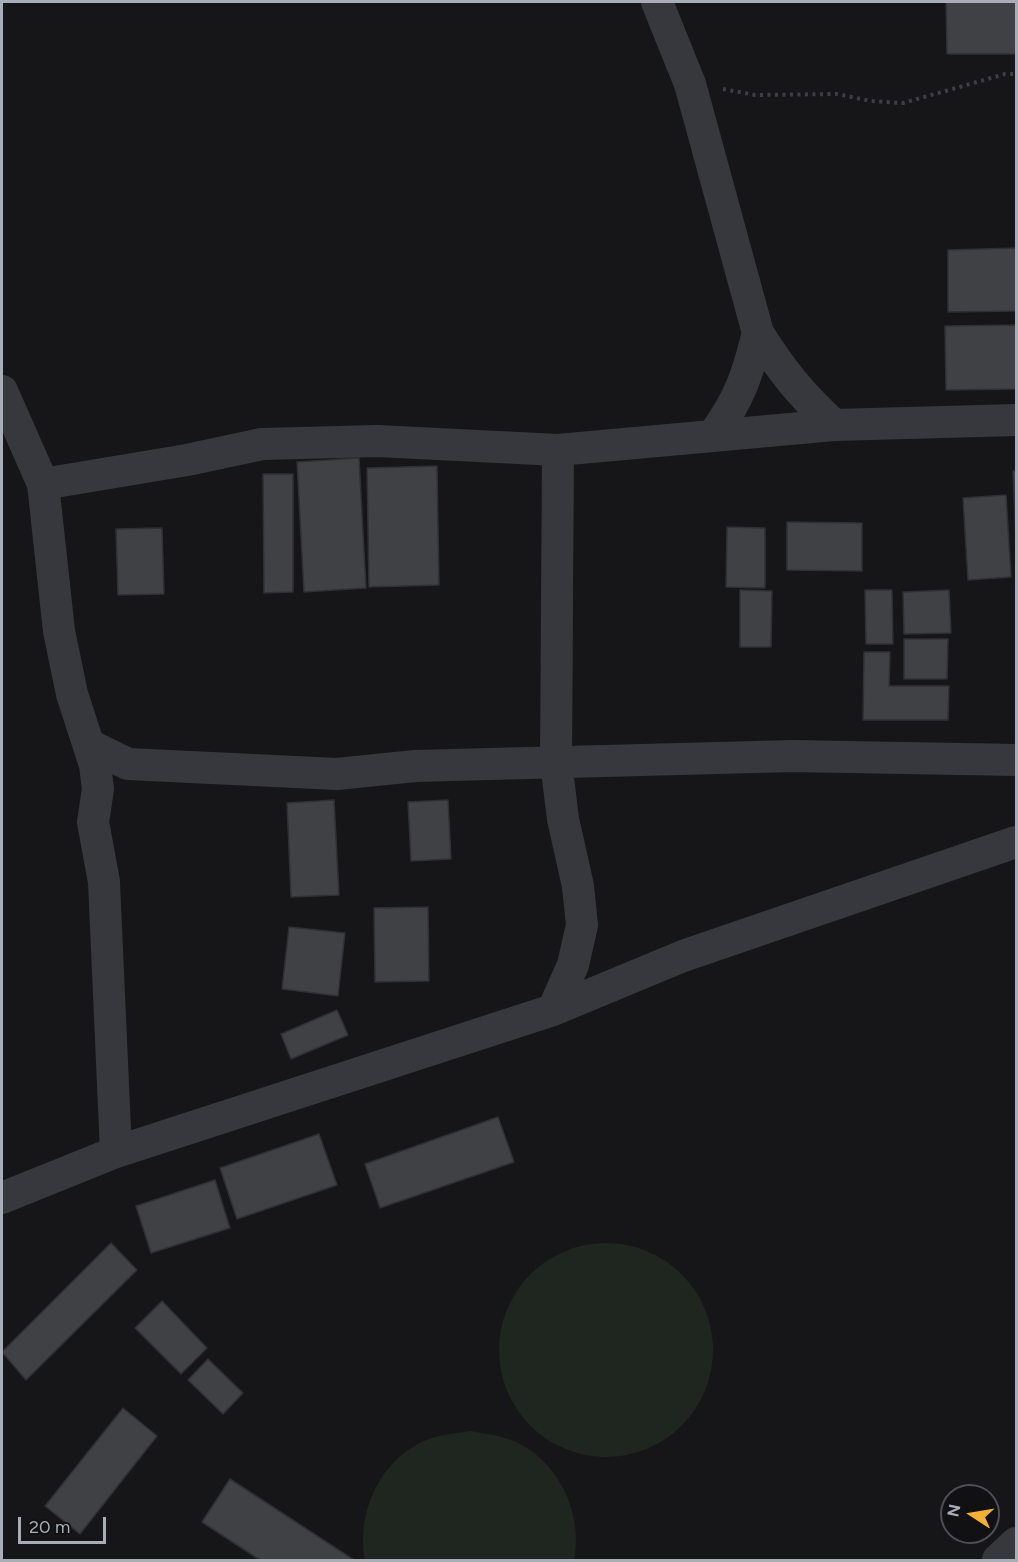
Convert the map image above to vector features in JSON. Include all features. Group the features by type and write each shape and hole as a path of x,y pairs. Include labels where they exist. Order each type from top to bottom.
{"street":[{"path":"657,2 690,84 758,333 780,370 805,398 834,424"},
{"path":"714,434 734,407 746,380 758,333"},
{"path":"2,391 43,484 59,631 72,694 91,746 98,789 93,822 104,882 116,1152"},
{"path":"43,484 188,460 262,444 377,441 558,450 834,424 1017,420"},
{"path":"553,1010 573,965 582,925 578,886 563,819 556,762 558,450"},
{"path":"91,746 128,764 337,774 415,765 793,756 1017,760"},
{"path":"98,789 128,764"},
{"path":"2,1198 116,1152 553,1010 682,956 1017,842"},
{"path":"998,1560 1017,1543"}],"path":[{"path":"690,84 755,94 837,93 871,101 903,103 1005,74 1017,74"}],"shaded area":[{"path":"595,1243 617,1243 637,1247 657,1255 682,1274 701,1299 709,1319 713,1350 709,1381 701,1401 682,1426 657,1445 637,1453 617,1457 595,1457 575,1453 555,1445 523,1418 511,1401 503,1381 499,1361 499,1339 503,1319 511,1299 538,1267 555,1255 575,1247"},
{"path":"471,1431 506,1438 528,1448 554,1474 564,1490 575,1524 574,1560 365,1560 364,1523 376,1488 385,1473 412,1447 429,1439"}],"building":[{"path":"946,2 1016,2 1016,54 947,54"},
{"path":"1016,248 1016,311 948,312 948,250"},
{"path":"1016,325 1016,389 946,390 945,326"},
{"path":"359,458 366,588 304,592 297,462"},
{"path":"437,466 439,585 369,587 367,468"},
{"path":"1013,471 1016,471 1016,537"},
{"path":"263,474 293,474 293,592 264,593"},
{"path":"1006,495 1011,577 968,580 963,498"},
{"path":"787,522 862,523 862,571 787,570"},
{"path":"727,527 765,528 765,588 726,587"},
{"path":"162,528 164,594 118,595 116,529"},
{"path":"740,590 772,591 771,647 740,647"},
{"path":"865,590 892,590 893,644 866,644"},
{"path":"949,590 951,633 904,634 903,592"},
{"path":"904,639 948,639 947,679 904,679"},
{"path":"864,652 890,652 889,686 949,686 948,720 863,720"},
{"path":"334,800 339,895 291,897 287,803"},
{"path":"448,800 451,859 411,861 408,802"},
{"path":"428,907 429,981 375,982 374,908"},
{"path":"289,927 345,933 338,996 282,989"},
{"path":"337,1010 348,1035 291,1059 281,1034"},
{"path":"498,1117 514,1162 380,1208 365,1164"},
{"path":"319,1134 337,1185 237,1219 220,1168"},
{"path":"215,1180 230,1228 151,1253 136,1206"},
{"path":"111,1243 137,1270 26,1380 2,1352"},
{"path":"162,1301 207,1348 181,1374 135,1328"},
{"path":"208,1359 243,1393 223,1414 188,1380"},
{"path":"123,1408 157,1436 80,1534 45,1506"},
{"path":"230,1479 354,1560 260,1560 202,1522"}]}
